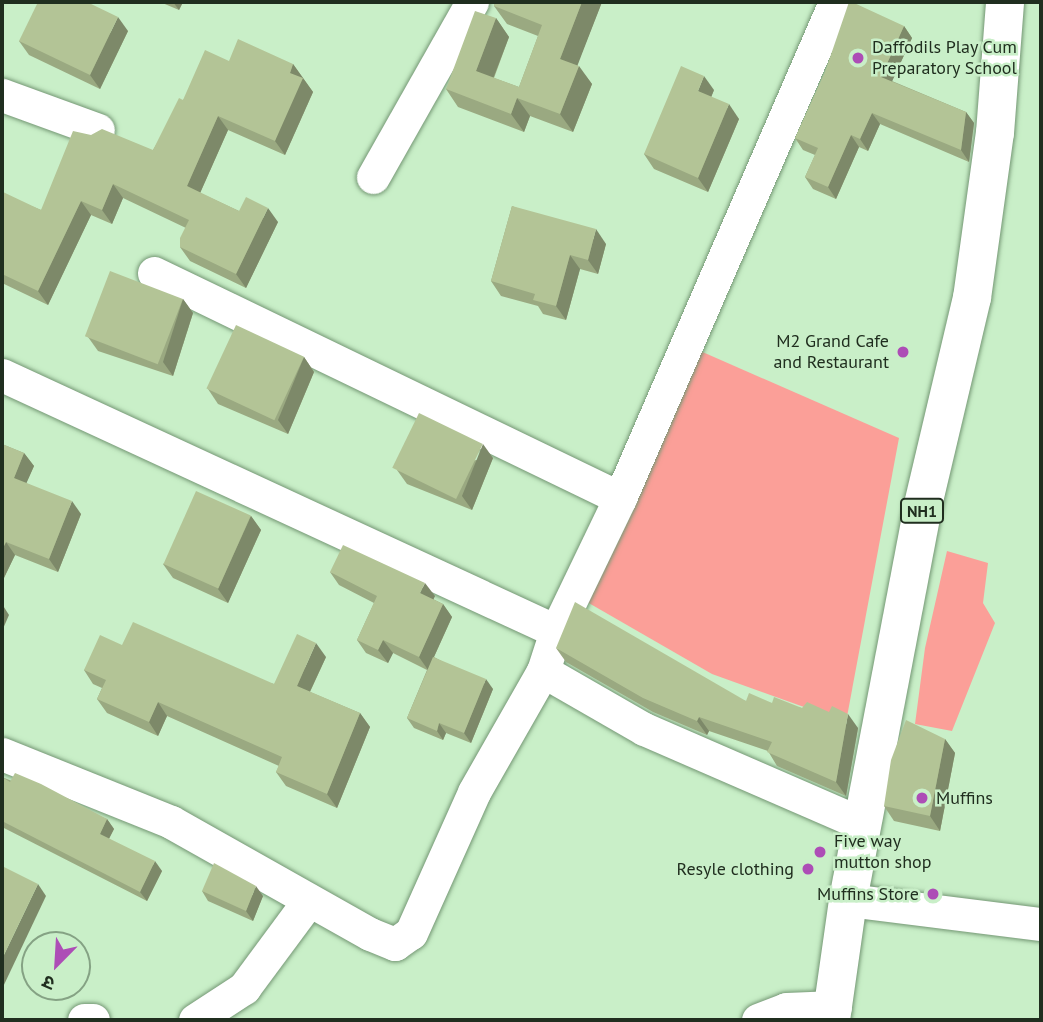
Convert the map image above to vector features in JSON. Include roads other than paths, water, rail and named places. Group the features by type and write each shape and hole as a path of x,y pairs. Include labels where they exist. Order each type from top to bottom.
{"highway":[{"name":"NH1","path":"833,1014 848,900 923,505 972,298 995,133 1004,2"}],"street":[{"path":"373,177 472,2"},
{"path":"2,754 171,822 370,934 395,944 411,933 474,792 543,671 556,631 620,498 835,2"},
{"path":"2,95 98,130"},
{"path":"154,273 620,498"},
{"path":"2,376 556,631"},
{"path":"543,671 644,729 862,824"},
{"path":"195,1020 244,988 309,900"},
{"path":"848,900 1041,924"},
{"path":"758,1020 786,1009 833,1014"},
{"path":"84,1020 93,1020"}],"place":[{"name":"Daffodils Play Cum Preparatory School","path":"858,58"},
{"name":"M2 Grand Cafe and Restaurant","path":"903,352"},
{"name":"Muffins","path":"922,798"},
{"name":"Five way mutton shop","path":"820,852"},
{"name":"Resyle clothing","path":"808,869"},
{"name":"Muffins Store","path":"933,894"}]}
